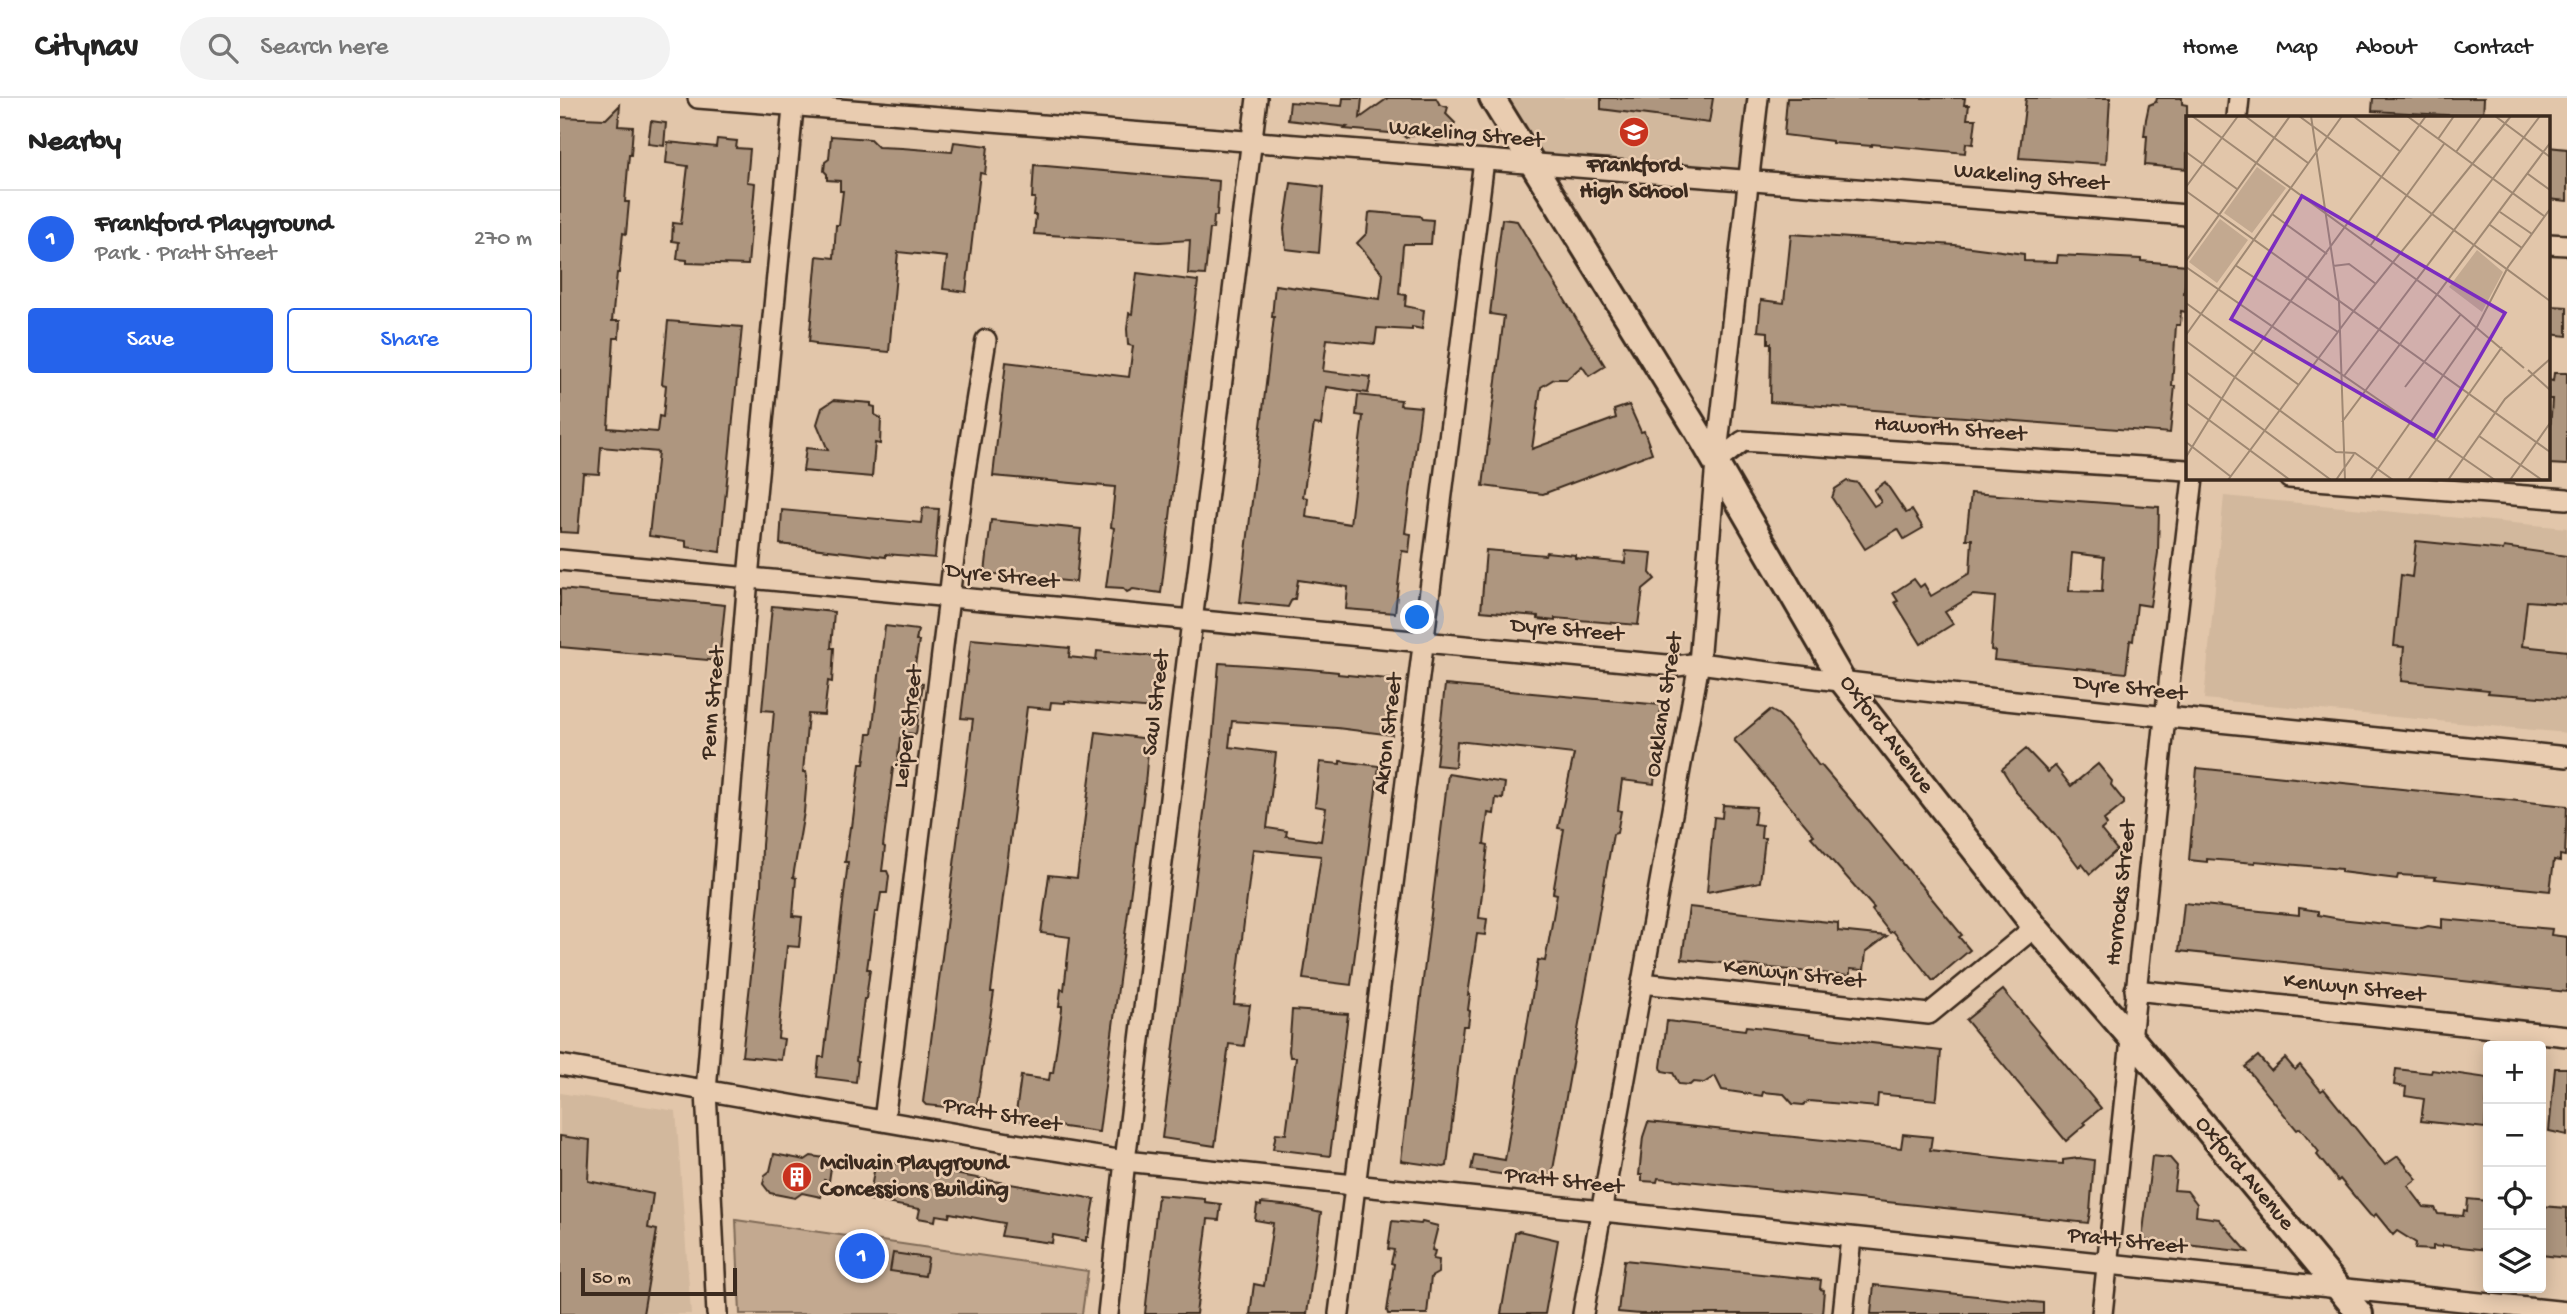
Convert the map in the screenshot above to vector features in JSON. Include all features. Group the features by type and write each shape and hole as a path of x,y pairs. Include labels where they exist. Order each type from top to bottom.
{"street":[{"name":"Wakeling Street","path":"698,98 793,102 1251,142 2186,215"},
{"name":"Saul Street","path":"1108,1314 1257,98"},
{"name":"Oxford Avenue","path":"1493,98 1716,462 1843,682 2035,927 2132,1039 2360,1314"},
{"name":"Oakland Street","path":"1583,1314 1699,663 1716,462 1758,98"},
{"path":"2236,116 2239,98"},
{"name":"Penn Street","path":"717,1314 706,1091 748,578 793,102"},
{"name":"Akron Street","path":"1339,1314 1484,160"},
{"name":"Leiper Street","path":"884,1121 964,477 986,340"},
{"name":"Haworth Street","path":"1716,462 1743,441 2186,470"},
{"name":"Horrocks Street","path":"2102,1314 2135,990 2193,480"},
{"path":"2315,480 2567,499"},
{"name":"Dyre Street","path":"560,560 1677,666 1699,663 2165,718 2567,757"},
{"name":"Kenwyn Street","path":"1642,983 1929,1014 2035,927"},
{"name":"Kenwyn Street","path":"2135,990 2567,1036"},
{"name":"Pratt Street","path":"560,1065 1125,1161 2567,1312"},
{"path":"1843,1314 1851,1238"}],"shaded area":[{"name":"Frankford High School","path":"1493,98 1758,98 1748,180 1535,165"},
{"path":"2224,496 2567,528 2567,733 2204,699"},
{"path":"560,1093 676,1111 691,1314 560,1314"},
{"path":"736,1220 1088,1271 1082,1314 740,1314"}],"building":[{"path":"1343,98 1362,98 1360,118 1388,98 1436,98 1440,105 1448,107 1446,114 1455,123 1446,138 1437,141 1433,137 1411,135 1406,138 1401,134 1288,120 1290,102 1342,106"},
{"path":"1601,98 1713,98 1709,123 1601,109"},
{"path":"1787,98 1965,98 1964,105 1969,105 1967,119 1976,119 1973,144 1966,143 1965,153 1832,143 1784,135"},
{"path":"2026,98 2110,98 2106,164 2019,158"},
{"path":"2157,98 2182,98 2182,104 2187,105 2186,169 2145,165 2146,119 2149,105 2156,102"},
{"path":"2373,98 2484,98 2483,116 2372,111"},
{"path":"620,105 618,126 633,127 625,202 629,202 626,234 623,233 612,321 620,321 619,338 614,338 608,428 657,432 659,416 663,417 666,385 662,384 668,321 742,327 720,552 686,547 686,541 649,536 658,452 601,447 599,474 583,473 578,533 560,532 560,117 606,119"},
{"path":"651,121 666,123 664,146 648,144"},
{"path":"831,136 870,139 878,147 952,152 954,142 988,146 985,174 980,173 966,292 943,289 947,257 898,252 889,352 816,345 809,342 817,256 834,258 836,225 839,225 843,191 840,191 840,181 827,180 824,171 825,162 829,159"},
{"path":"717,139 737,141 736,148 750,149 747,182 755,183 748,265 687,263 687,260 677,259 679,242 672,241 673,223 681,224 688,166 666,163 668,142 716,147"},
{"path":"2550,147 2567,149 2567,201 2550,199"},
{"path":"1034,165 1219,181 1217,216 1214,216 1213,229 1210,229 1205,275 1188,274 1190,240 1159,242 1034,234"},
{"path":"1291,183 1324,187 1319,253 1286,249 1284,229"},
{"path":"1371,212 1420,216 1422,219 1433,220 1431,244 1403,246 1399,294 1406,295 1405,306 1424,310 1422,329 1377,328 1375,344 1327,339 1323,371 1371,377 1368,393 1326,387 1321,425 1314,424 1303,497 1308,498 1306,517 1350,524 1363,416 1356,415 1358,395 1401,400 1400,405 1421,407 1405,533 1411,534 1409,552 1402,551 1395,613 1346,609 1348,587 1298,580 1295,599 1292,599 1288,607 1240,602 1274,317 1275,285 1380,299 1383,274 1357,243 1367,233"},
{"path":"1502,219 1517,221 1605,366 1589,376 1582,366 1567,379 1554,379 1541,387 1532,449 1616,418 1614,410 1629,405 1641,432 1644,431 1652,453 1543,494 1483,486 1504,316 1490,314"},
{"path":"1791,234 1955,245 2024,254 2024,261 2057,262 2058,255 2141,259 2186,265 2186,312 2181,311 2180,325 2176,325 2172,386 2175,386 2170,433 1770,402 1771,343 1768,343 1768,332 1758,331 1761,300 1784,303"},
{"path":"1137,273 1198,281 1161,593 1133,589 1127,592 1123,588 1106,587 1114,528 1111,527 1115,487 993,476 1006,362 1129,377 1133,346 1128,345 1127,329 1129,313 1132,314"},
{"path":"2551,306 2567,307 2567,336 2550,334"},
{"path":"2554,373 2567,373 2567,465 2550,464 2550,380 2553,381"},
{"path":"834,400 871,403 871,406 875,407 875,415 881,418 880,444 875,443 872,477 803,471 806,448 828,450 817,424 822,408"},
{"path":"1847,481 1858,483 1874,506 1881,502 1874,490 1885,482 1906,513 1912,510 1923,528 1904,539 1898,529 1865,549 1832,498 1835,489"},
{"path":"1971,493 2159,507 2158,553 2150,606 2137,604 2126,673 1994,660 1995,651 1991,650 1995,597 1973,595 1945,612 1953,624 1921,644 1895,602 1898,601 1893,593 1914,579 1920,587 1924,584 1931,596 1970,573 1972,539 1966,539","holes":["2072,553 2104,557 2102,592 2069,591"]},
{"path":"923,508 939,509 935,558 886,554 886,557 780,544 782,510 921,523"},
{"path":"991,520 1081,529 1076,582 985,573"},
{"path":"2416,541 2503,550 2504,547 2567,556 2567,604 2527,601 2522,646 2567,651 2567,699 2488,693 2489,690 2401,681 2404,647 2394,646 2401,575 2412,577"},
{"path":"1486,550 1545,555 1546,552 1625,563 1626,551 1652,553 1650,573 1655,579 1643,589 1638,625 1555,618 1555,621 1538,619 1538,616 1481,611"},
{"path":"560,589 725,605 719,661 560,647"},
{"path":"772,606 834,612 832,682 828,681 824,715 808,714 803,772 806,772 807,777 804,812 793,877 796,878 793,916 802,917 799,947 787,946 778,1038 784,1039 781,1060 742,1056 761,886 774,711 762,710"},
{"path":"885,626 918,630 916,641 919,641 913,677 914,682 923,683 916,734 905,733 904,738 900,738 897,768 893,768 883,846 882,871 887,871 889,876 887,893 881,893 878,912 875,912 867,969 870,969 856,1061 856,1082 817,1077 819,1057 824,1057 850,827 860,764 864,764 868,734 872,734"},
{"path":"971,639 1070,648 1069,657 1096,660 1097,651 1161,657 1157,706 1154,709 1065,701 1051,702 1050,709 1027,707 991,992 994,992 976,1110 926,1105 923,1102 973,719 961,718"},
{"path":"1219,663 1309,669 1397,680 1392,735 1337,728 1232,721 1229,747 1276,753 1267,828 1287,831 1286,836 1321,841 1326,808 1315,806 1320,762 1340,764 1340,761 1379,766 1351,985 1303,979 1321,856 1253,849 1234,1004 1250,1005 1244,1046 1229,1044 1215,1146 1162,1138 1211,759"},
{"path":"1445,685 1661,705 1654,784 1622,780 1618,810 1621,811 1617,833 1613,834 1551,1181 1471,1170 1474,1155 1505,1160 1538,960 1545,961 1557,894 1553,893 1564,829 1558,828 1574,754 1457,741 1455,767 1436,765"},
{"path":"1770,710 1790,727 1819,766 1821,765 1855,805 1962,935 1959,937 1970,950 1933,981 1893,931 1890,933 1872,910 1874,908 1811,837 1814,835 1734,740"},
{"path":"1096,732 1149,739 1099,1132 1015,1120 1021,1076 1049,1080 1050,1073 1053,1073 1062,1009 1062,1006 1059,1006 1061,989 1064,990 1070,937 1041,933 1049,875 1077,878"},
{"path":"2026,749 2048,772 2055,766 2071,786 2098,764 2124,801 2124,804 2104,820 2107,825 2101,830 2117,850 2090,874 2082,864 2079,867 2017,793 2002,769"},
{"path":"2197,768 2567,806 2565,856 2560,855 2560,861 2554,860 2550,891 2435,879 2436,877 2398,875 2397,879 2341,872 2341,869 2255,861 2189,860"},
{"path":"1448,774 1505,783 1503,799 1496,798 1494,814 1488,813 1484,844 1488,845 1479,918 1487,919 1485,935 1477,934 1468,995 1468,1026 1463,1026 1447,1166 1444,1167 1401,1161"},
{"path":"1723,805 1756,807 1754,824 1762,825 1761,838 1765,838 1760,882 1707,892 1714,817 1722,818"},
{"path":"2184,903 2299,915 2299,908 2340,919 2422,928 2442,928 2442,919 2552,929 2551,935 2567,937 2567,992 2179,951"},
{"path":"1689,907 1838,923 1838,931 1887,936 1866,952 1864,970 1850,969 1850,976 1682,959"},
{"path":"2003,990 2101,1108 2066,1141 1966,1020"},
{"path":"1292,1010 1348,1014 1330,1156 1273,1149 1276,1133 1286,1134 1296,1057 1290,1057 1289,1051"},
{"path":"1667,1021 1745,1030 1746,1026 1765,1028 1941,1051 1936,1100 1878,1094 1877,1107 1809,1101 1803,1105 1793,1104 1784,1094 1763,1092 1762,1096 1722,1090 1715,1076 1704,1083 1679,1084 1673,1073 1662,1071 1661,1067"},
{"path":"2258,1056 2271,1071 2285,1058 2295,1070 2300,1065 2321,1091 2324,1089 2385,1165 2398,1156 2417,1179 2408,1186 2424,1207 2435,1208 2438,1214 2463,1216 2464,1210 2467,1211 2468,1199 2483,1200 2483,1249 2442,1245 2433,1246 2433,1250 2415,1249 2416,1243 2397,1231 2393,1235 2376,1214 2373,1217 2370,1215 2340,1179 2338,1181 2300,1128 2297,1130 2245,1067"},
{"path":"2555,1068 2567,1068 2567,1135 2549,1131"},
{"path":"2396,1069 2431,1073 2432,1070 2483,1077 2483,1128 2421,1121 2424,1099 2405,1096 2406,1087 2394,1085"},
{"path":"1648,1122 1901,1148 1903,1134 1932,1137 1930,1150 2063,1164 2063,1160 2094,1160 2088,1223 1658,1178 1657,1182 1642,1181 1642,1175 1639,1175 1643,1137"},
{"path":"560,1136 590,1140 588,1181 653,1194 648,1228 657,1230 643,1314 560,1314"},
{"name":"Mcilvain Playground Concessions Building","path":"774,1154 805,1160 811,1156 825,1158 831,1168 829,1181 824,1180 821,1197 802,1193 795,1198 770,1193 763,1184"},
{"path":"2152,1156 2170,1158 2177,1166 2174,1190 2187,1191 2197,1204 2196,1216 2219,1219 2248,1252 2142,1240"},
{"path":"876,1160 1095,1199 1088,1237 1086,1241 1053,1235 1052,1243 1001,1236 1004,1223 950,1213 949,1217 936,1215 935,1221 918,1218 920,1209 869,1200"},
{"path":"1158,1195 1205,1199 1205,1202 1221,1204 1219,1220 1208,1219 1196,1314 1145,1314"},
{"path":"1261,1203 1292,1206 1321,1213 1307,1314 1250,1314 1254,1284 1264,1286 1273,1223 1255,1220 1257,1205 1261,1206"},
{"path":"2546,1206 2567,1208 2567,1258 2546,1256"},
{"path":"1392,1221 1422,1222 1438,1226 1432,1250 1435,1251 1433,1259 1439,1260 1438,1273 1431,1277 1427,1314 1388,1314 1394,1264 1391,1263 1394,1250 1388,1249"},
{"path":"1519,1231 1558,1240 1545,1314 1501,1314 1515,1233"},
{"path":"893,1253 928,1258 925,1276 890,1271"},
{"path":"1624,1260 1821,1280 1820,1289 1824,1290 1822,1314 1618,1312"},
{"path":"1874,1285 2043,1303 2043,1314 1871,1314"}],"place":[{"name":"Frankford High School","path":"1634,132"},
{"name":"Mcilvain Playground Concessions Building","path":"797,1177"},
{"name":"Frankford Playground","path":"862,1256"}]}
